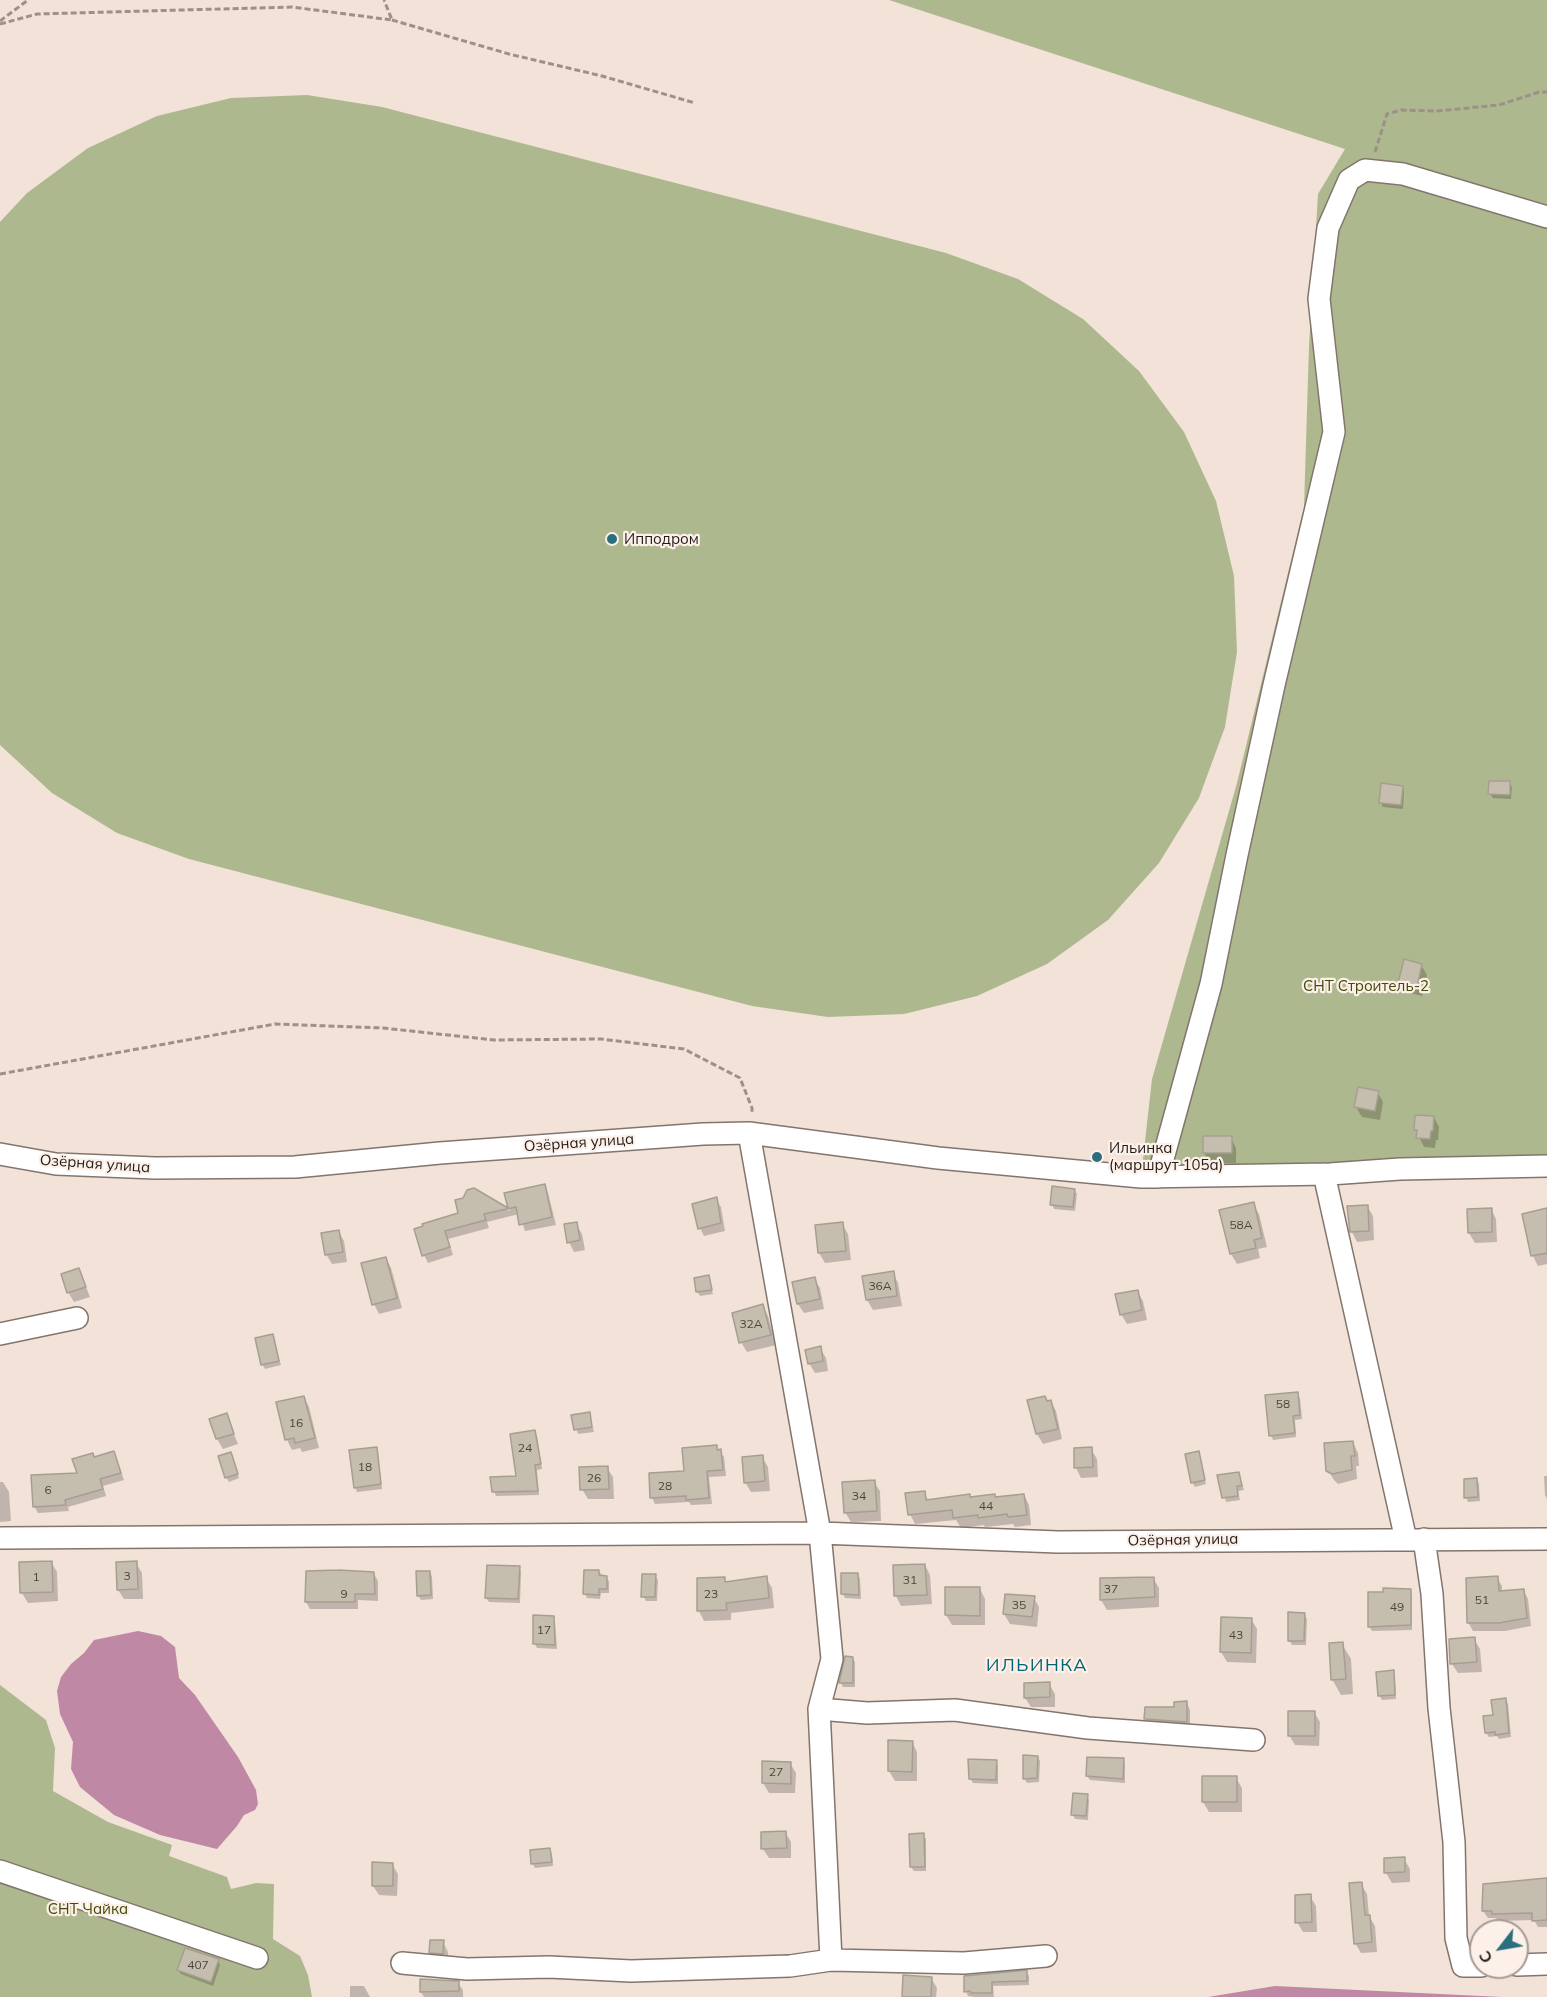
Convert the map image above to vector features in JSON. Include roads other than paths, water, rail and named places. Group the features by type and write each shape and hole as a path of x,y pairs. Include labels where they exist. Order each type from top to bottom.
{"street":[{"path":"1158,1177 1211,984 1274,686 1334,432 1319,299 1329,228 1349,180 1365,170 1403,174 1547,217"},
{"path":"749,1133 820,1533 831,1659 819,1709 831,1960"},
{"name":"Озёрная улица","path":"0,1154 57,1164 144,1168 295,1167 440,1153 703,1134 749,1133 938,1158 1158,1177 1547,1166"},
{"path":"1324,1174 1415,1540 1432,1594 1439,1708 1454,1842 1456,1938 1463,1966 1469,1966"},
{"path":"0,1334 77,1318"},
{"name":"Озёрная улица","path":"0,1538 820,1533 1058,1542 1547,1539"},
{"path":"819,1709 867,1713 955,1710 1088,1728 1254,1740"},
{"path":"0,1871 257,1958"},
{"path":"402,1963 467,1969 549,1967 631,1971 790,1966 831,1960 964,1963 1046,1956"},
{"path":"1529,1965 1547,1965"}],"place":[{"name":"Ипподром","path":"612,539"},
{"name":"Ильинка (маршрут 105а)","path":"1097,1157"}],"district":[{"name":"ИЛЬИНКА","path":"1037,1666"}],"park label":[{"name":"СНТ Строитель-2","path":"1366,986"},
{"name":"СНТ Чайка","path":"88,1909"}]}
